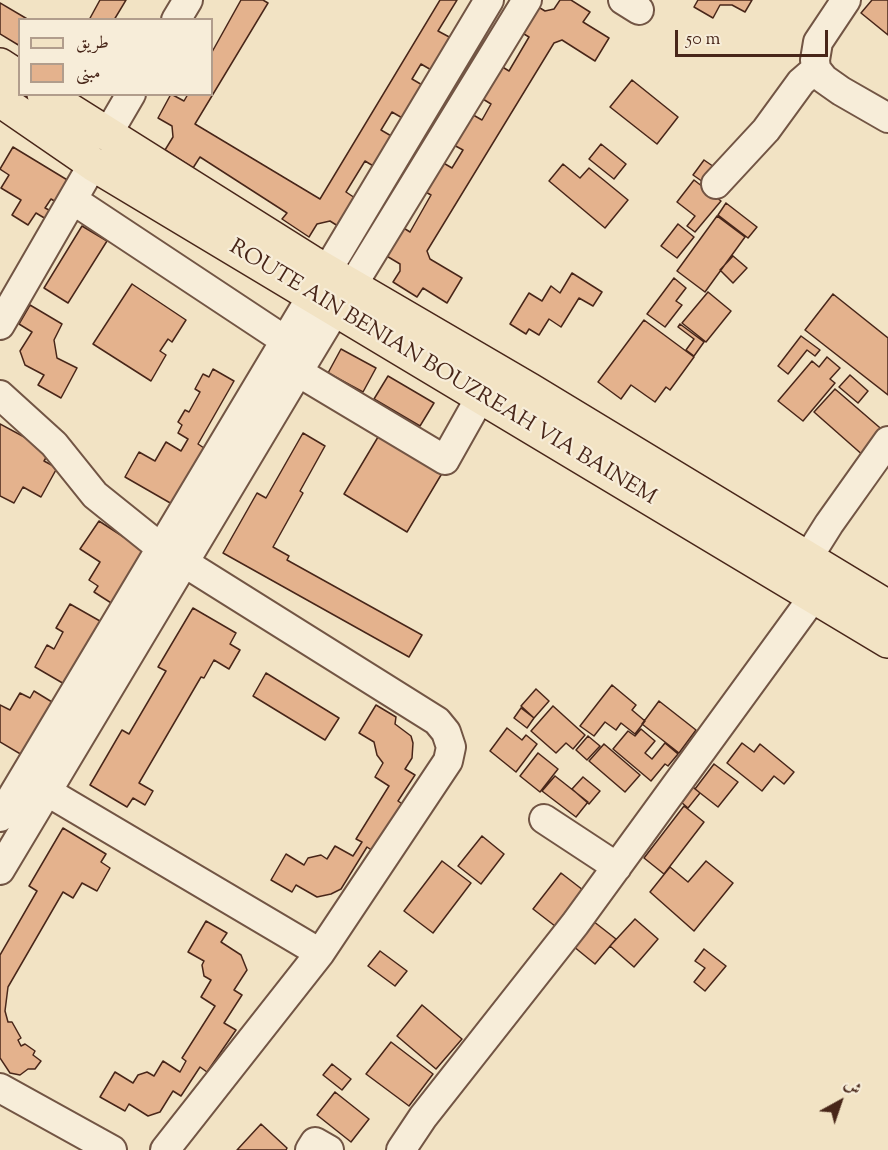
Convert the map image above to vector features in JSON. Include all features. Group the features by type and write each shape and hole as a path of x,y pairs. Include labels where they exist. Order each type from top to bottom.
{"main road":[{"path":"0,65 18,77"},
{"name":"ROUTE AIN BENIAN BOUZREAH VIA BAINEM","path":"47,96 332,290 481,396 888,641"},
{"name":"ROUTE AIN BENIAN BOUZREAH VIA BAINEM","path":"0,100 93,164 332,290 520,385 888,608"}],"street":[{"path":"177,18 188,0"},
{"path":"0,817 25,793 49,761 172,555 297,356 489,0"},
{"path":"332,290 527,0"},
{"path":"846,0 818,42 816,69 824,79 841,91 888,118"},
{"path":"716,184 766,130 801,82 816,69"},
{"path":"107,135 130,96"},
{"path":"0,325 93,164"},
{"path":"73,200 445,460 481,396"},
{"path":"0,395 54,444 95,495 172,555 436,721 446,732 451,747 448,761 320,953 165,1150"},
{"path":"807,559 888,441"},
{"path":"404,1149 423,1117 575,924 814,596"},
{"path":"25,793 320,953"},
{"path":"0,870 25,793"},
{"path":"544,819 616,867"},
{"path":"0,1088 112,1150"},
{"path":"310,1150 315,1142 329,1150"}],"building":[{"path":"100,0 126,0 115,18 90,18"},
{"path":"241,0 263,0 268,3 213,94 213,50"},
{"path":"440,0 457,0 438,31 453,39 433,71 421,64 412,79 424,86 404,119 392,112 381,130 393,137 375,167 365,161 346,192 358,200 341,228 330,221 317,224 309,237 282,219 287,213 200,157 193,168 165,150 173,137 172,126 158,118 170,96 184,101 187,96 212,96 195,124 320,199"},
{"path":"560,0 571,0 590,12 583,22 609,38 595,61 562,40 554,43 427,251 430,259 462,278 447,303 423,288 417,297 393,282 400,271 400,264 385,255 402,227 410,232 431,195 422,190 440,161 452,168 463,150 450,143 468,112 482,120 491,104 478,96 496,63 509,71 529,37 519,31 535,5 545,11 554,9"},
{"path":"698,0 752,0 745,12 732,5 720,5 713,18 694,7"},
{"path":"872,0 888,0 888,35 861,13"},
{"path":"0,3 26,18 18,18 18,45 0,34"},
{"path":"632,80 678,117 657,144 610,107"},
{"path":"601,144 626,164 614,179 589,159"},
{"path":"13,147 69,181 56,202 51,199 45,208 51,211 46,219 36,213 28,225 12,215 21,200 1,188 9,175 0,169"},
{"path":"704,160 717,169 706,184 693,175"},
{"path":"563,164 580,178 589,168 628,200 605,228 549,181"},
{"path":"694,180 721,201 695,232 687,226 695,216 677,202"},
{"path":"726,203 757,227 748,238 718,215"},
{"path":"717,216 745,237 705,292 677,271"},
{"path":"678,224 694,237 677,258 661,246"},
{"path":"82,226 107,241 68,303 44,288"},
{"path":"733,256 747,268 733,283 720,270"},
{"path":"572,273 602,292 593,306 579,298 561,327 549,319 539,335 529,329 526,334 510,324 529,293 542,301 551,286 560,293"},
{"path":"674,278 686,288 676,301 682,305 665,327 647,314"},
{"path":"132,284 186,320 172,342 168,339 160,351 166,355 151,381 93,344"},
{"path":"708,292 731,311 706,342 682,323"},
{"path":"833,294 888,338 888,395 805,330"},
{"path":"30,305 62,324 54,340 57,358 77,368 61,398 38,385 44,375 25,365 20,351 32,332 19,324"},
{"path":"644,320 694,357 670,390 666,387 655,402 631,385 621,399 598,382"},
{"path":"680,324 704,342 694,356 686,350 694,339 678,327"},
{"path":"801,336 820,350 815,356 807,350 788,374 778,366"},
{"path":"341,349 376,368 363,392 328,373"},
{"path":"827,357 840,368 830,379 835,383 803,421 778,401 812,361 819,367"},
{"path":"213,369 234,381 198,444 204,448 172,504 125,477 139,452 155,461 166,442 181,451 188,439 178,433 182,425 178,422 185,410 189,412 200,392 195,389 203,374 209,377"},
{"path":"850,375 868,391 858,403 839,387"},
{"path":"388,376 434,403 420,426 374,399"},
{"path":"835,389 886,433 865,457 814,412"},
{"path":"0,424 50,451 44,461 57,468 41,497 23,487 14,503 0,496"},
{"path":"381,432 444,470 407,532 344,494"},
{"path":"303,433 325,446 300,491 303,493 273,547 289,556 287,560 422,635 409,657 223,553 257,493 266,498"},
{"path":"99,521 153,556 130,615 94,592 98,586 89,580 100,562 80,549"},
{"path":"70,604 114,629 78,692 35,667 47,645 54,649 63,632 56,628"},
{"path":"193,608 236,633 230,644 240,650 229,669 214,660 204,678 201,677 139,783 153,791 145,805 133,798 127,807 90,785 122,730 129,734 166,671 158,667"},
{"path":"266,673 339,718 325,740 253,696"},
{"path":"612,685 636,705 632,710 645,721 635,734 621,723 616,730 605,722 594,736 580,726"},
{"path":"536,689 549,701 534,718 521,706"},
{"path":"34,691 70,713 39,765 0,742 0,705 10,710 20,693 30,698"},
{"path":"659,701 696,730 679,753 642,724"},
{"path":"376,705 396,717 395,724 411,736 412,758 405,769 415,775 398,801 408,808 379,855 367,847 341,889 317,897 296,885 292,892 271,880 286,854 304,865 308,858 321,855 327,859 335,846 353,856 362,842 356,839 389,786 375,777 383,763 377,755 374,742 359,733"},
{"path":"553,706 585,735 573,749 566,743 556,753 531,731"},
{"path":"521,708 534,718 527,728 514,718"},
{"path":"507,728 522,740 526,735 537,744 516,772 490,751"},
{"path":"641,729 655,741 645,753 652,759 665,743 678,754 668,766 665,764 651,781 613,749 628,731 635,736"},
{"path":"588,736 600,746 587,760 576,750"},
{"path":"742,743 754,752 760,744 794,772 784,784 774,776 762,791 727,763"},
{"path":"604,744 640,775 625,792 589,761"},
{"path":"538,753 558,769 540,792 520,776"},
{"path":"714,764 738,782 718,807 695,789"},
{"path":"555,776 588,802 576,817 542,791"},
{"path":"583,777 600,791 589,804 572,789"},
{"path":"693,787 700,793 688,808 681,802"},
{"path":"684,806 704,822 664,874 644,858"},
{"path":"63,828 106,854 101,862 110,868 97,891 82,883 73,898 63,892 8,987 5,1011 8,1022 12,1022 21,1038 18,1040 21,1046 25,1044 35,1051 33,1055 41,1061 35,1069 28,1069 20,1075 10,1073 0,1058 0,955 37,891 29,886"},
{"path":"482,836 504,854 481,884 458,866"},
{"path":"442,861 471,883 433,933 404,911"},
{"path":"706,861 733,883 694,931 650,892 670,867 688,882"},
{"path":"561,873 592,897 564,933 533,909"},
{"path":"635,919 658,939 634,967 610,946"},
{"path":"206,921 227,933 221,942 241,955 247,970 234,990 242,995 224,1023 236,1030 207,1072 200,1067 181,1096 173,1091 160,1112 148,1116 129,1104 125,1111 100,1097 115,1072 133,1083 138,1075 147,1072 154,1076 163,1061 180,1072 186,1061 182,1058 215,1006 201,997 211,980 204,976 202,965 204,961 188,952"},
{"path":"593,921 616,939 595,964 573,946"},
{"path":"704,949 726,966 705,991 694,982 705,968 695,961"},
{"path":"380,951 407,971 395,986 368,966"},
{"path":"422,1005 462,1039 436,1069 397,1036"},
{"path":"391,1042 433,1074 409,1106 366,1074"},
{"path":"332,1064 351,1079 342,1090 323,1075"},
{"path":"335,1092 369,1119 351,1142 317,1115"},
{"path":"261,1124 287,1148 286,1150 237,1150"}]}
